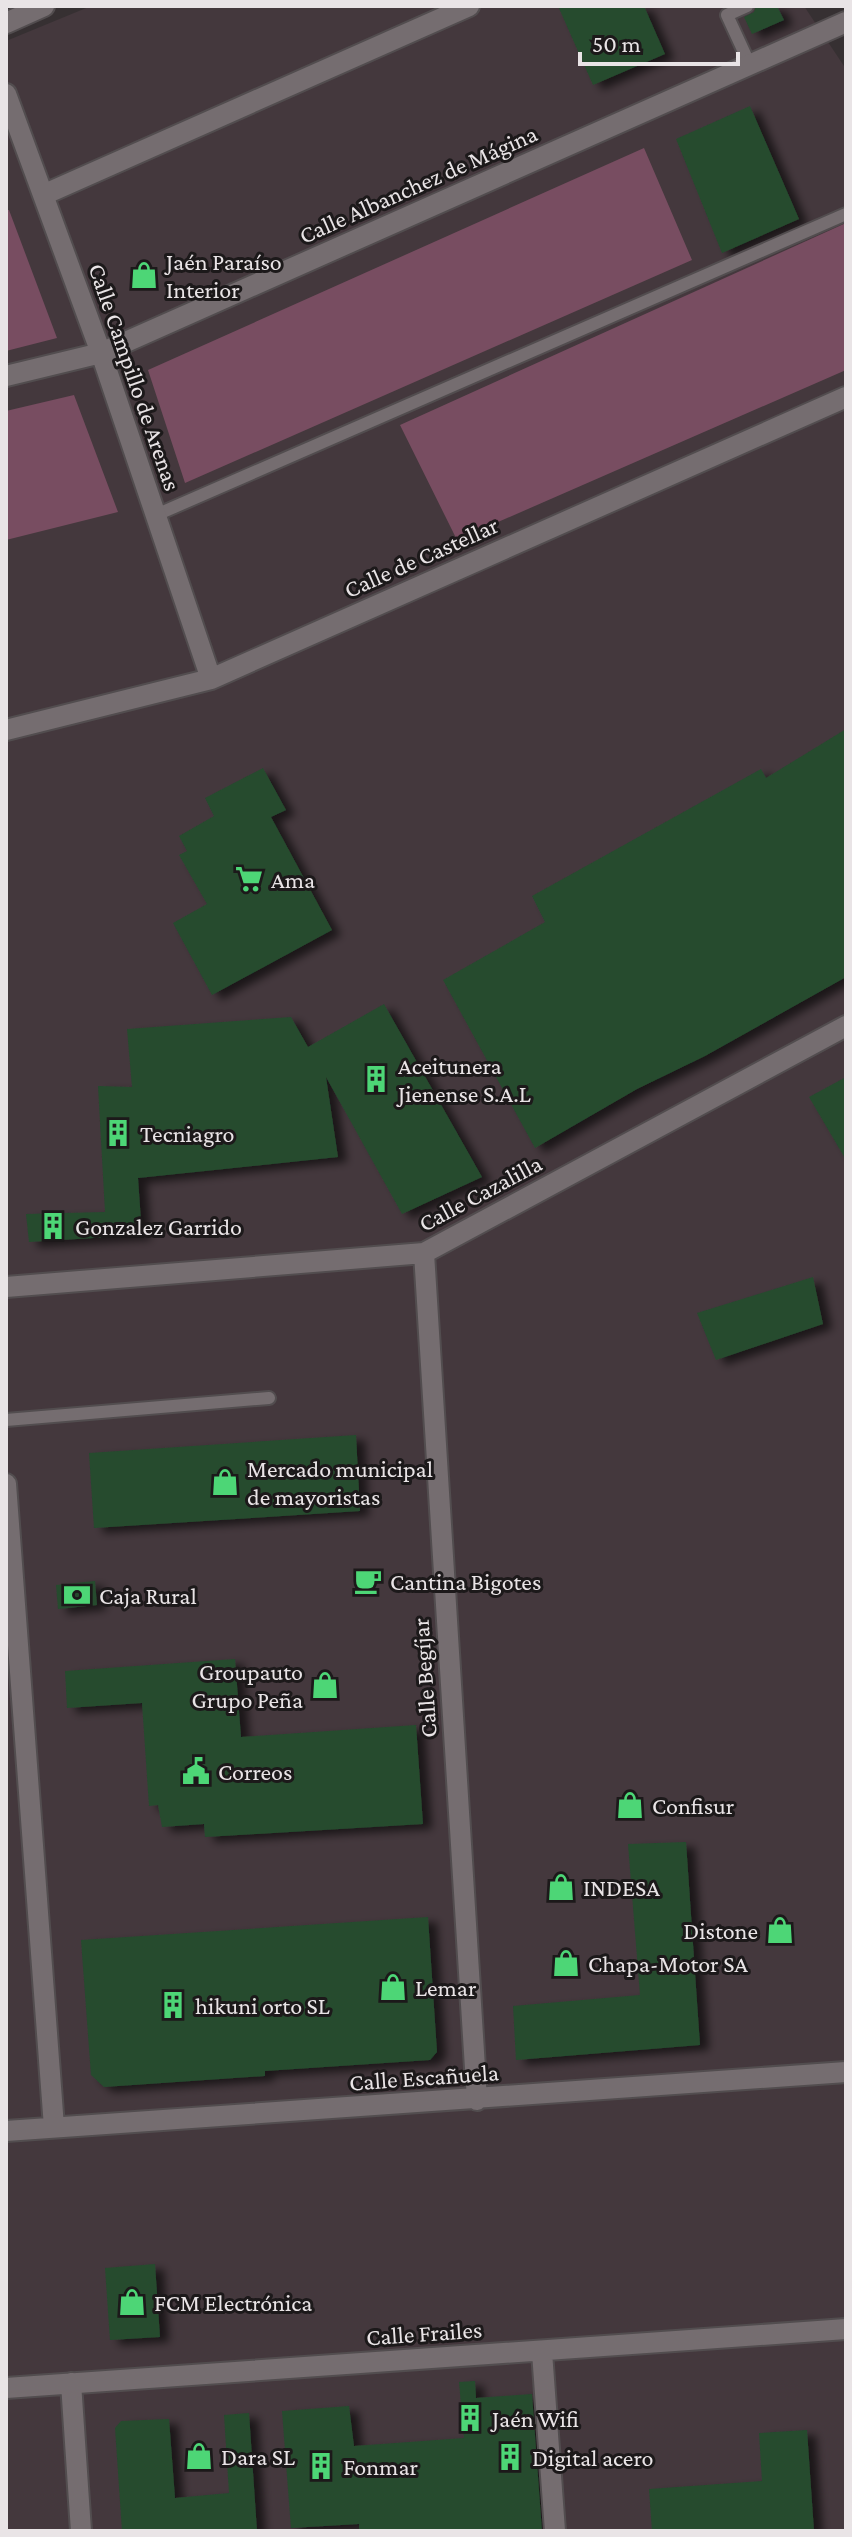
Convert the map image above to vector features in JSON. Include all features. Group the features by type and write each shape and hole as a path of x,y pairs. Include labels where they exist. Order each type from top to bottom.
{"street":[{"path":"6,23 44,6"},
{"path":"43,195 469,6"},
{"name":"Calle Albanchez de Mágina","path":"6,376 101,353 846,22"},
{"name":"Calle Campillo de Arenas","path":"6,94 101,353 211,679"},
{"name":"Calle de Castellar","path":"6,730 211,679 846,397"},
{"name":"Calle Cazalilla","path":"6,1287 424,1253 846,1026"},
{"name":"Calle Begíjar","path":"424,1253 477,2100"},
{"path":"6,1484 54,2127"},
{"name":"Calle Escañuela","path":"6,2131 846,2072"},
{"name":"Calle Frailes","path":"6,2388 846,2329"},
{"path":"542,2352 555,2531"},
{"path":"71,2383 81,2531"}],"lane":[{"path":"747,6 727,15 750,65"},
{"path":"156,515 846,214"},
{"path":"6,1420 269,1398"}],"shaded area":[{"path":"91,6 804,6 846,69 846,2531 6,2531 6,41"},
{"path":"644,148 692,260 185,483 148,370"},
{"path":"6,210 9,210 57,338 6,351"},
{"path":"846,223 846,370 457,540 400,425"},
{"path":"74,395 118,512 6,540 6,411"}],"building":[{"path":"558,6 644,6 665,54 593,85"},
{"path":"756,6 777,6 784,20 752,34 744,17 754,12"},
{"path":"750,106 799,219 722,253 676,139"},
{"path":"846,729 846,977 705,1056 637,1089 535,1148 443,980 545,922 532,896 761,769 766,778"},
{"name":"Ama","path":"263,768 286,810 271,817 332,930 212,995 173,923 207,904 179,855 187,851 179,836 214,816 205,798"},
{"path":"384,1004 482,1177 402,1214 326,1077 338,1157 138,1178 142,1235 29,1242 26,1214 105,1212 98,1086 132,1087 127,1029 291,1017 308,1047"},
{"path":"846,1077 846,1160 809,1097"},
{"path":"813,1277 823,1324 716,1360 697,1313"},
{"name":"Mercado municipal de mayoristas","path":"356,1435 360,1511 94,1528 89,1453"},
{"name":"Caja Rural","path":"95,1581 97,1605 58,1609 56,1585"},
{"path":"235,1659 241,1737 416,1725 423,1824 205,1837 204,1824 162,1827 158,1805 149,1806 142,1703 67,1708 65,1671"},
{"path":"686,1842 700,2045 516,2060 513,2006 640,1995 628,1844"},
{"path":"428,1917 437,2052 430,2060 265,2071 265,2076 104,2087 91,2075 81,1940"},
{"path":"155,2264 160,2337 110,2340 105,2268"},
{"path":"475,2381 476,2398 532,2394 542,2531 359,2531 359,2524 291,2528 282,2411 349,2406 354,2446 464,2438 459,2382"},
{"path":"249,2413 257,2531 122,2531 115,2428 121,2421 169,2419 175,2498 229,2493 224,2415"},
{"path":"807,2430 814,2531 652,2531 649,2489 762,2481 759,2433"}],"place":[{"name":"Jaén Paraíso Interior","path":"144,275"},
{"name":"Ama","path":"249,879"},
{"name":"Aceitunera Jienense S.A.L","path":"376,1079"},
{"name":"Tecniagro","path":"118,1133"},
{"name":"Gonzalez Garrido","path":"53,1226"},
{"name":"Mercado municipal de mayoristas","path":"225,1482"},
{"name":"Cantina Bigotes","path":"368,1581"},
{"name":"Caja Rural","path":"77,1595"},
{"name":"Groupauto Grupo Peña","path":"325,1685"},
{"name":"Correos","path":"196,1771"},
{"name":"Confisur","path":"630,1805"},
{"name":"INDESA","path":"561,1887"},
{"name":"Distone","path":"780,1930"},
{"name":"Chapa-Motor SA","path":"566,1963"},
{"name":"Lemar","path":"393,1987"},
{"name":"hikuni orto SL","path":"173,2005"},
{"name":"FCM Electrónica","path":"132,2302"},
{"name":"Jaén Wifi","path":"470,2418"},
{"name":"Dara SL","path":"199,2456"},
{"name":"Digital acero","path":"510,2457"},
{"name":"Fonmar","path":"321,2466"}]}
